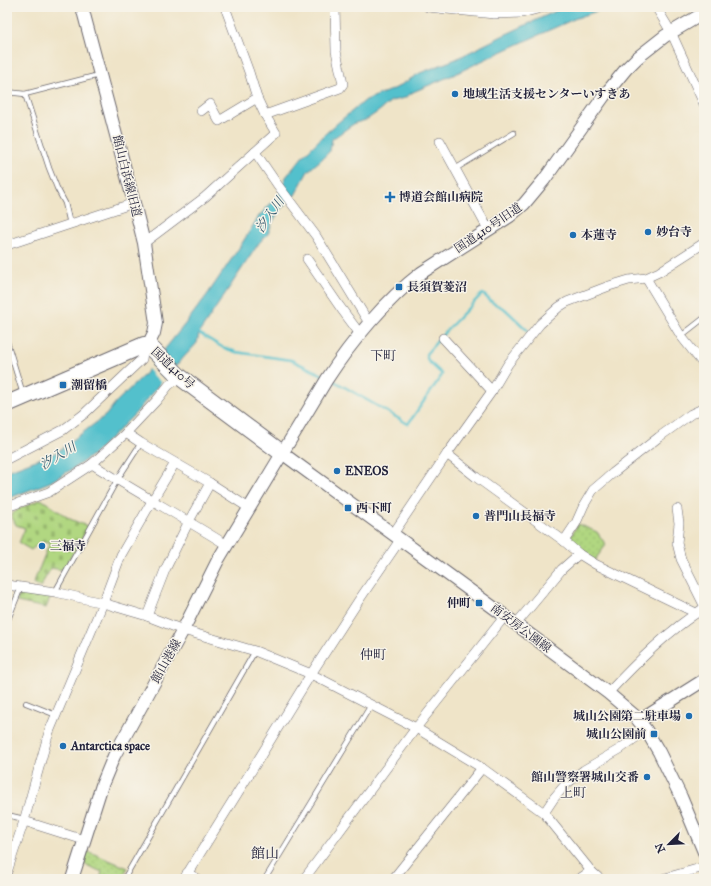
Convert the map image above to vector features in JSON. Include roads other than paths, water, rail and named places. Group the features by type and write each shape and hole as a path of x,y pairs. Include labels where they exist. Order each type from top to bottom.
{"highway":[{"name":"国道410号","path":"7,404 93,367 115,354 149,348 176,374 282,453"}],"main road":[{"name":"館山白浜線旧道","path":"82,7 101,74 144,243 156,323 149,348"},
{"name":"国道410号旧道","path":"282,453 328,377 377,314 410,281 510,216 524,204 544,180 616,81 637,58 656,42 704,13"},
{"name":"館山港線","path":"72,879 104,780 114,756 183,630 218,560 282,453"},
{"name":"南安房公園線","path":"282,453 516,624 608,693 634,715 659,752 681,797 704,852"},
{"path":"642,725 704,680"}],"street":[{"path":"144,243 192,207 276,133 257,98 225,7"},
{"path":"265,115 340,88 343,84 336,52 334,7"},
{"path":"428,7 494,14 522,13 545,7"},
{"path":"656,7 671,32 704,104"},
{"path":"201,111 210,104 218,121 257,98"},
{"path":"440,141 488,230"},
{"path":"255,152 316,236 369,323"},
{"path":"7,245 134,203"},
{"path":"198,879 186,876 359,600 447,454 492,390 508,364 540,324 567,302 609,286 629,280 646,278 659,272 704,243"},
{"path":"307,259 340,308 360,334"},
{"path":"646,278 681,336 704,365"},
{"path":"443,338 492,390"},
{"path":"7,459 63,430 84,414 142,359 149,348"},
{"path":"7,507 49,492 92,464 126,433 157,400 176,374"},
{"path":"564,541 576,523 593,490 659,437 691,414 704,408"},
{"path":"126,433 249,508"},
{"path":"447,454 564,541 579,554 595,564 701,609"},
{"path":"7,872 24,820 49,732 103,604 121,555 175,463"},
{"path":"92,464 227,545"},
{"path":"147,616 165,570 188,521 210,483"},
{"path":"676,509 679,523 677,543 681,559 701,609"},
{"path":"516,624 562,569 579,554"},
{"path":"7,585 55,592 147,616 183,630 255,651 312,674 416,728 482,768 544,813 591,871 600,879"},
{"path":"608,693 636,664 680,624 701,609"},
{"path":"304,879 416,728 505,616"},
{"path":"544,813 565,785 584,770 620,749 642,725"},
{"path":"393,879 482,768"},
{"path":"24,820 84,840"},
{"path":"662,879 704,866"},
{"path":"579,879 591,871"}],"lane":[{"path":"7,92 25,94 101,74"},
{"path":"25,94 48,168 65,203 70,224"},
{"path":"455,169 514,133"},
{"path":"681,336 704,318"},
{"path":"7,342 24,397"},
{"path":"55,592 117,480 141,443"},
{"path":"7,622 21,587"},
{"path":"124,879 255,651"},
{"path":"26,703 56,715"},
{"path":"265,879 371,705"},
{"path":"7,815 24,820"}],"water":[{"name":"汐入川","path":"566,7 613,7 574,19 413,92 405,98 391,101 366,120 355,123 332,139 330,151 308,171 295,195 280,210 272,223 268,234 259,243 199,333 197,343 161,382 135,414 95,453 74,468 50,482 7,499 7,471 57,452 106,415 116,402 143,376 207,295 259,216 278,196 286,177 303,156 341,120 366,100 396,88 420,73 456,59"}],"waterway":[{"path":"331,379 408,424 442,375 428,361 426,354 481,295 483,294 493,303 505,309 528,331"},
{"path":"197,332 222,347 236,352 291,360 325,376"}],"place":[{"name":"地域生活支援センターいすきあ","path":"455,94"},
{"name":"博道会館山病院","path":"390,197"},
{"name":"妙台寺","path":"648,232"},
{"name":"本蓮寺","path":"573,235"},
{"name":"長須賀菱沼","path":"399,287"},
{"name":"潮留橋","path":"63,385"},
{"name":"ENEOS","path":"337,471"},
{"name":"西下町","path":"348,508"},
{"name":"普門山長福寺","path":"476,516"},
{"name":"三福寺","path":"42,546"},
{"name":"仲町","path":"479,603"},
{"name":"城山公園第二駐車場","path":"689,716"},
{"name":"城山公園前","path":"654,734"},
{"name":"Antarctica space","path":"63,746"},
{"name":"館山警察署城山交番","path":"647,777"}],"district":[{"name":"下町","path":"383,356"},
{"name":"仲町","path":"373,655"},
{"name":"上町","path":"573,793"},
{"name":"館山","path":"265,853"}]}
